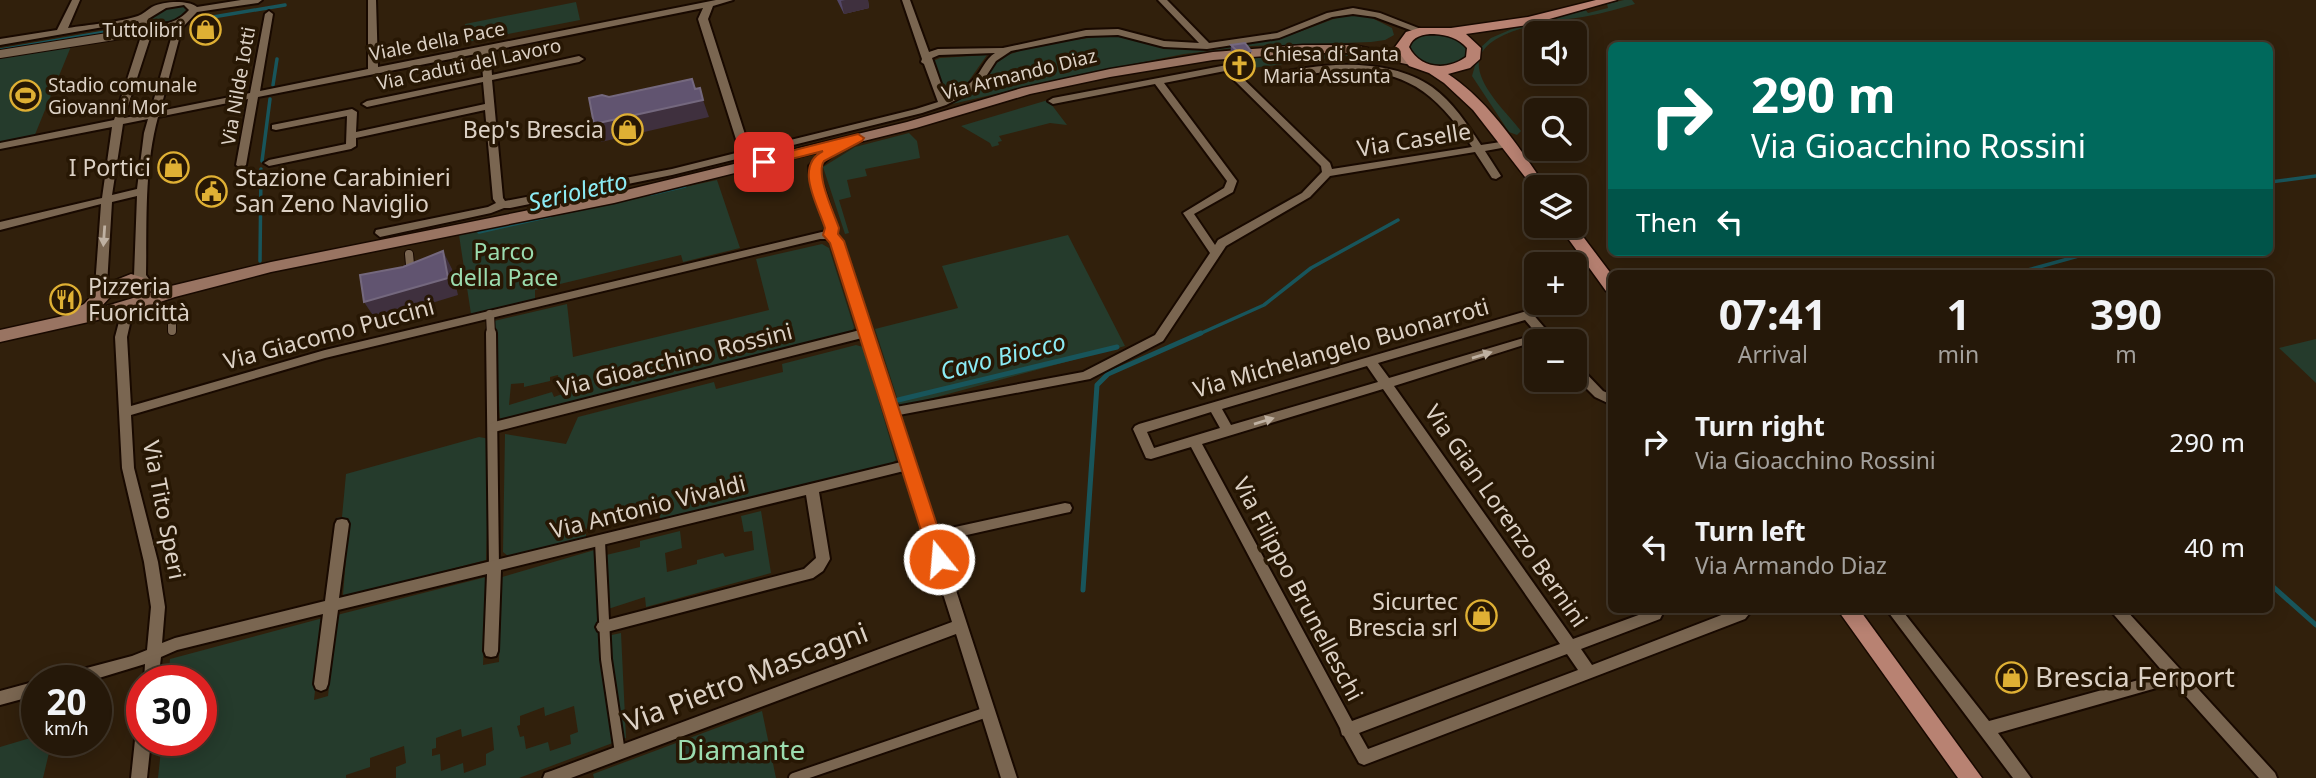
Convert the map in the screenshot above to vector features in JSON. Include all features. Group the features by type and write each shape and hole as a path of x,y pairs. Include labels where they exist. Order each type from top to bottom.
{"main road":[{"path":"1530,175 1484,114 1454,84 1431,69 1411,61 1403,51 1405,39 1421,31 1452,32 1528,20 1611,0"},
{"path":"1474,48 1488,36 1528,20"},
{"path":"1452,32 1466,39 1474,48 1470,63 1470,82 1484,114"},
{"name":"Via Armando Diaz","path":"0,336 65,319 117,301 171,292 295,262 614,198 911,125 1027,91 1139,67 1269,51 1353,49 1405,39"},
{"name":"Via Armando Diaz","path":"1353,49 1411,61"},
{"name":"Via Armando Diaz","path":"911,125 927,124 1032,97 1125,86 1269,51"},
{"path":"1431,69 1453,69 1470,63"},
{"name":"Via Armando Diaz","path":"1125,86 1139,67"},
{"path":"1576,238 1608,282"},
{"name":"Via Armando Diaz","path":"117,301 131,280 171,292"},
{"path":"117,301 146,285"},
{"path":"1850,613 1971,778"}],"street":[{"path":"59,33 76,0"},
{"path":"146,285 140,276 142,191 152,116 178,28 194,10 258,0"},
{"path":"372,0 373,72"},
{"name":"Viale della Pace","path":"0,146 253,97 702,3 729,0"},
{"path":"906,0 926,62 943,103"},
{"path":"1161,0 1207,46"},
{"path":"107,200 118,122 149,11 174,3 192,5 194,10"},
{"path":"702,3 703,19 746,154"},
{"name":"Via Armando Diaz","path":"380,233 491,210 502,204 510,205 603,187 746,154 943,103 968,90 980,79 990,56 1008,49 1103,32 1118,32 1164,44 1207,46 1279,35 1330,15 1347,12 1371,13 1398,25 1421,31"},
{"name":"Via Nilde Iotti","path":"241,165 269,14"},
{"path":"0,42 59,33 172,25 184,20"},
{"path":"1398,25 1405,39"},
{"path":"0,54 133,33 146,26"},
{"path":"919,42 938,52 990,56"},
{"name":"Via Caduti del Lavoro","path":"485,49 498,200 502,204"},
{"path":"926,62 928,56 938,52"},
{"name":"Via Caduti del Lavoro","path":"367,104 579,59"},
{"path":"1291,73 1345,66 1371,68 1406,78 1429,89 1444,102 1496,176"},
{"path":"892,412 1086,376 1159,338 1214,251 1222,243 1306,195 1327,173 1326,165 1227,68"},
{"name":"Via Armando Diaz","path":"1053,101 1198,69 1227,68"},
{"path":"1157,80 1232,181 1229,190 1188,213 1214,251"},
{"path":"934,82 950,92 968,90"},
{"name":"Via Caduti del Lavoro","path":"276,127 352,112 351,136 489,106"},
{"path":"269,163 351,146 351,136"},
{"path":"858,138 832,150 814,166 815,176 832,228 830,235 837,241 1009,778"},
{"name":"Via Caselle","path":"1327,173 1507,144"},
{"path":"0,226 142,191"},
{"name":"Via Tito Speri","path":"107,200 101,287 117,301 128,468 158,607 153,665"},
{"name":"Via Giacomo Puccini","path":"125,412 325,354 820,235 830,235"},
{"path":"409,254 412,278"},
{"path":"172,311 172,331"},
{"path":"489,314 494,427 491,651"},
{"name":"Via Michelangelo Buonarroti","path":"1524,346 1152,454 1139,429 1527,315 1539,329"},
{"name":"Via Gioacchino Rossini","path":"494,427 866,333"},
{"name":"Via Gian Lorenzo Bernini","path":"1370,362 1589,673"},
{"path":"1587,381 1608,398"},
{"path":"1215,408 1228,431"},
{"name":"Via Filippo Brunelleschi","path":"1194,442 1364,758 1589,673"},
{"name":"Via Antonio Vivaldi","path":"112,668 134,662 175,644 908,465"},
{"path":"603,627 768,585 808,574 818,568 823,559 823,551 812,489"},
{"path":"933,537 1065,508"},
{"path":"321,684 342,524"},
{"path":"600,542 603,627 620,753"},
{"path":"1589,673 1742,613"},
{"path":"1896,613 2023,778"},
{"path":"2120,613 2269,778"},
{"path":"1347,730 1655,615"},
{"name":"Via Pietro Mascagni","path":"551,778 959,625"},
{"path":"1986,729 2176,676"},
{"path":"0,698 21,692"},
{"path":"794,778 987,712"},
{"path":"139,778 141,756"}],"green space":[{"path":"1632,0 1635,4 1594,15 1558,21 1538,21 1585,9 1588,13 1608,8 1607,4"},
{"path":"576,2 580,20 467,42 465,24"},
{"path":"181,4 190,10 176,21 158,24 147,21 155,11"},
{"path":"1347,14 1368,16 1392,28 1394,35 1385,40 1371,42 1252,46 1184,54 952,104 985,79 999,58 1037,45 1110,35 1164,47 1210,48 1288,36"},
{"path":"1524,25 1524,28 1490,43 1481,54 1479,68 1490,93 1521,131 1517,135 1509,132 1472,76 1480,48 1491,38"},
{"path":"1424,34 1451,36 1465,45 1467,53 1462,60 1434,64 1421,59 1410,49 1411,42"},
{"name":"Stadio comunale Giovanni Mor","path":"72,44 34,137 0,143 0,55"},
{"path":"1299,54 1354,55 1252,68 1245,59"},
{"path":"987,55 968,82 952,91 943,87 933,61 940,58"},
{"path":"1048,100 1067,125 1050,123 999,136 1002,141 992,147 990,143 961,126"},
{"path":"909,133 917,141 920,158 865,169 867,176 847,180 851,197 839,200 849,233 845,234 823,167 855,147"},
{"name":"Parco della Pace","path":"717,180 740,248 683,262 681,255 535,290 535,299 471,314 459,235"},
{"path":"1068,235 1125,346 900,407 875,329 958,308 942,266"},
{"path":"822,244 829,248 853,331 500,422 494,321 567,304 573,357 769,310 756,259","holes":["558,375 559,383 565,383 562,394 554,397 552,392 509,405 511,384 524,383 524,387 550,381 550,377"]},
{"path":"2316,339 2316,383 2279,348"},
{"path":"856,345 863,347 896,460 892,463 660,520 659,510 586,529 586,537 508,556 503,552 505,434 566,444 578,417 714,382 716,389 783,372 782,364"},
{"path":"479,437 490,439 486,560 343,595 349,520 336,522 336,518 342,517 346,474"},
{"path":"761,511 771,573 646,607 645,597 605,610 606,555 640,547 640,541 680,531 682,548 665,553 667,572 723,553 725,557 754,550 752,531 744,532 741,516"},
{"path":"598,549 602,637 621,633 626,738 519,778 396,778 396,767 406,763 404,746 370,758 370,767 346,775 346,778 158,778 160,756 217,756 217,665 169,665 170,659 323,618 314,700 328,696 337,615 486,577 483,665 499,662 502,577","holes":["574,706 578,732 570,735 571,744 550,751 548,742 526,749 524,736 520,737 517,726 520,725 520,716 544,707 545,716","492,727 494,750 486,754 486,765 464,773 463,763 441,771 440,754 432,756 432,749 436,748 436,738 461,729 462,737"]},
{"name":"Diamante","path":"762,711 776,778 594,778 593,774"},
{"path":"21,741 21,756 48,756 43,778 0,778 0,747"}],"building":[{"path":"1245,43 1251,51 1240,54 1231,45"},
{"path":"692,79 695,89 700,88 703,100 594,124 589,98 602,95 609,97"},
{"path":"443,251 448,278 364,302 360,275 403,267"}],"waterway":[{"name":"Serioletto","path":"207,18 285,5"},
{"name":"Serioletto","path":"0,50 123,29"},
{"name":"Serioletto","path":"273,85 277,59"},
{"name":"Serioletto","path":"262,161 270,99"},
{"name":"Serioletto","path":"260,261 261,169"},
{"path":"2273,182 2316,176"},
{"name":"Serioletto","path":"651,194 685,186"},
{"name":"Serioletto","path":"479,232 550,216"},
{"path":"1197,335 1264,305 1311,268 1398,220"},
{"path":"2028,270 2079,256"},
{"path":"1083,590 1097,385 1108,374 1201,333"},
{"name":"Cavo Biocco","path":"898,400 1117,347"},
{"path":"2273,587 2316,625"}],"place":[{"name":"Tuttolibri","path":"206,30"},
{"name":"Chiesa di Santa Maria Assunta","path":"1240,65"},
{"name":"Stadio comunale Giovanni Mor","path":"25,96"},
{"name":"Bep's Brescia","path":"627,130"},
{"name":"I Portici","path":"174,168"},
{"name":"Stazione Carabinieri San Zeno Naviglio","path":"212,191"},
{"name":"Pizzeria Fuoricittà","path":"65,300"},
{"name":"Sicurtec Brescia srl","path":"1481,615"},
{"name":"Brescia Ferport","path":"2012,677"}],"route":[{"path":"764,162 858,138 820,158 814,166 815,176 832,228 830,235 837,241 939,559"}]}
